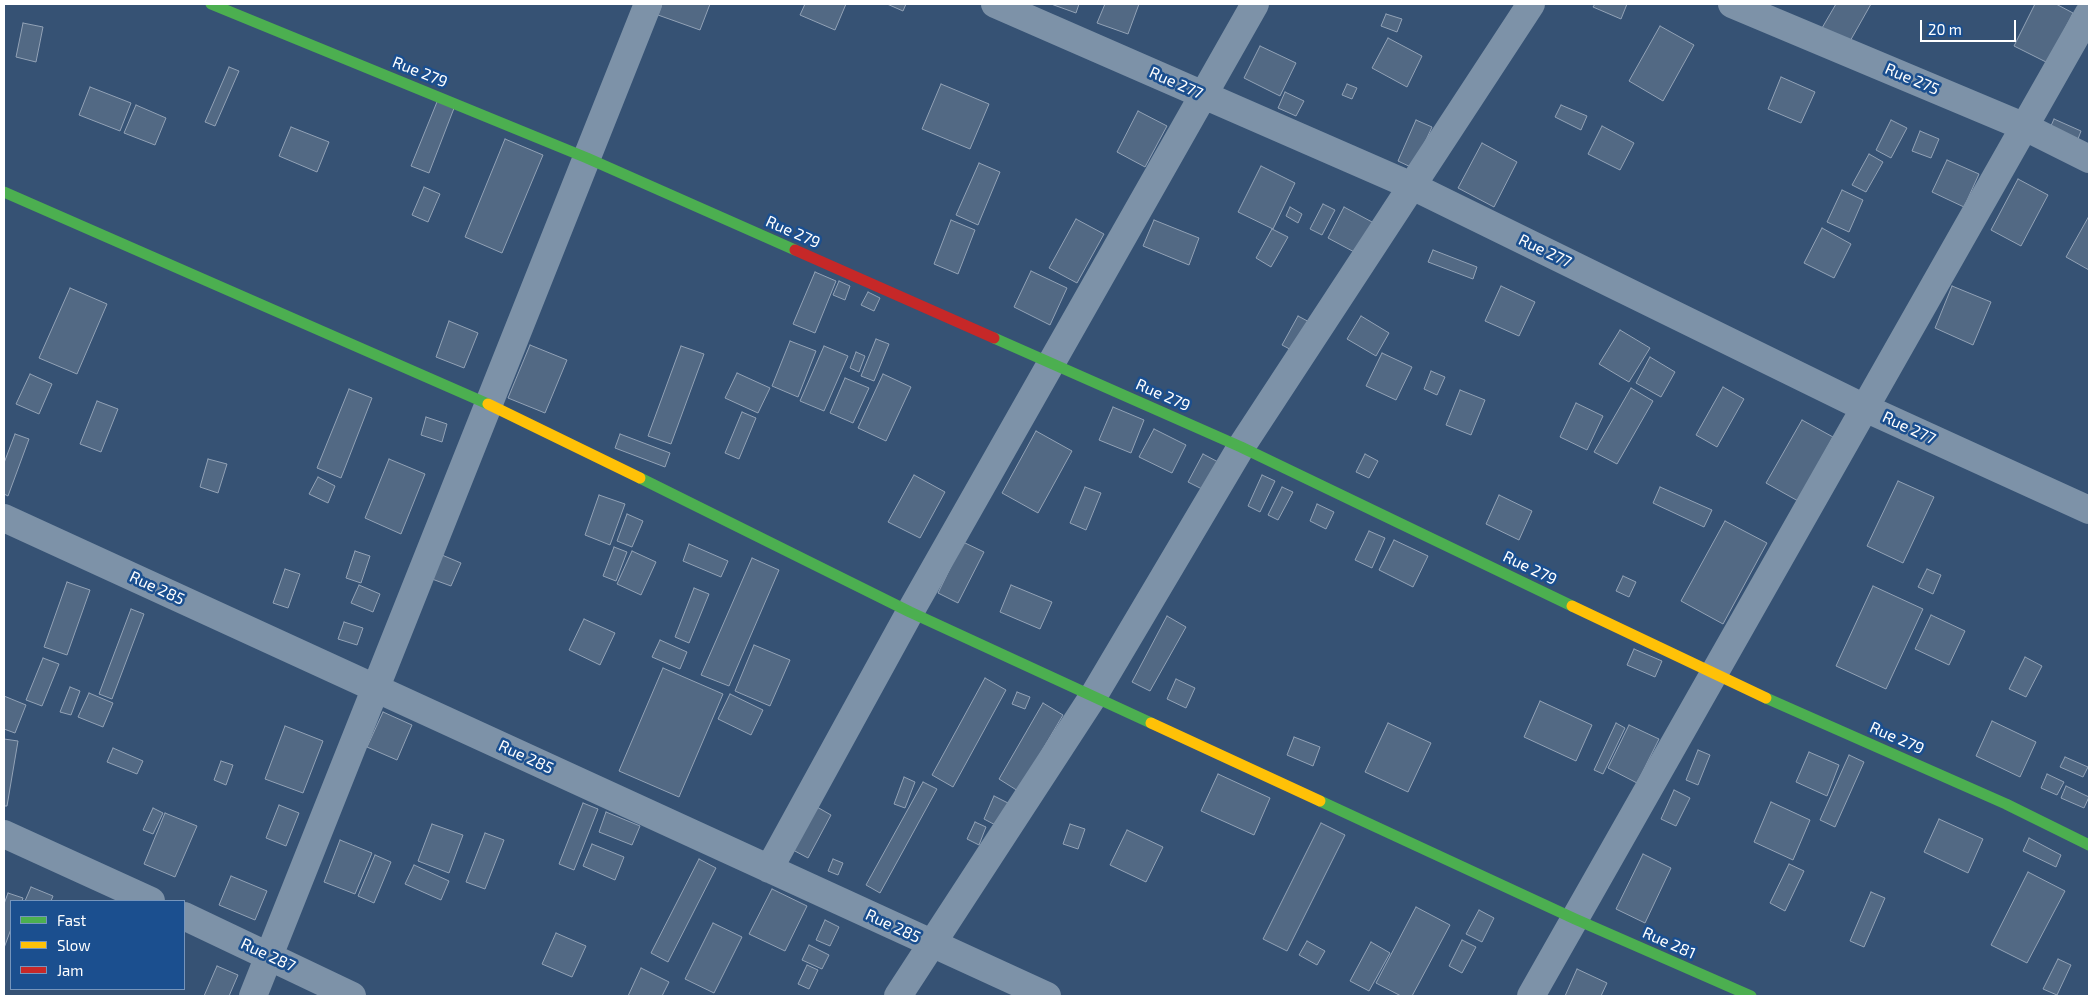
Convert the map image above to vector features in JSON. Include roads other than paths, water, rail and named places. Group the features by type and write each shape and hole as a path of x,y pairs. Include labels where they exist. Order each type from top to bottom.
{"street":[{"name":"Rue 279","path":"211,4 587,158 1241,447 1714,675 2006,804 2089,845"},
{"path":"253,996 648,4"},
{"name":"Rue 277","path":"995,4 1412,186 1865,408 2089,510"},
{"path":"769,869 910,612 1255,4"},
{"path":"898,996 1094,695 1241,447 1530,4"},
{"name":"Rue 275","path":"1732,4 2025,127 2089,159"},
{"path":"1532,996 2089,13"},
{"name":"Rue 281","path":"4,192 489,404 910,612 1094,695 1575,919 1750,996"},
{"name":"Rue 285","path":"4,518 1047,996"},
{"path":"4,834 149,900"},
{"name":"Rue 287","path":"185,916 352,996"}]}
